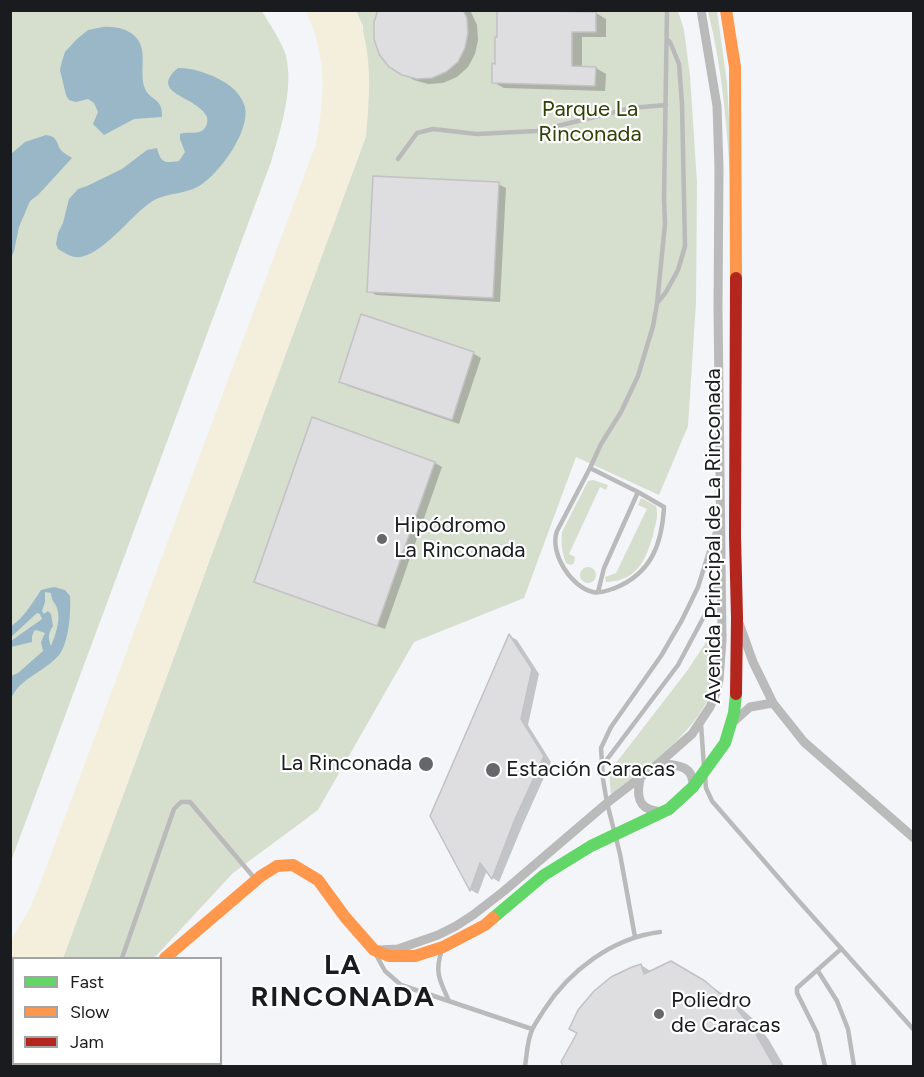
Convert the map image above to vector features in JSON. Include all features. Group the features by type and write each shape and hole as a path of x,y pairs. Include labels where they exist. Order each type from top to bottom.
{"street":[{"name":"Avenida Principal de La Rinconada","path":"374,950 398,949 447,930 473,915 692,734 710,707 716,693 722,640 718,318 719,158 717,106 701,10"},
{"name":"Avenida Principal de La Rinconada","path":"374,950 389,956 415,956 443,947 485,925 544,874 591,846 663,813 678,803 705,773 725,742 734,713 737,682 736,111 735,67 726,10"},
{"path":"737,618 753,662 773,703 804,742 914,838"},
{"path":"730,726 750,707 773,703"},
{"path":"659,763 683,767 690,772 693,787"},
{"path":"640,779 638,789 642,804 648,809 663,813"},
{"path":"166,957 256,881 277,866 293,865 318,880 345,918 374,950"}],"lane":[{"path":"590,468 664,507 663,522 657,544 643,571 618,587 598,592 593,592 576,583 560,562 554,538 601,444 621,412 638,376 653,326 665,224 667,10"},
{"path":"657,304 678,270 686,246 679,64 667,39"},
{"path":"398,159 417,133 433,129 477,134 537,131 631,108 666,105"},
{"path":"598,592 604,568 638,492"},
{"path":"635,937 620,854 607,803 601,748 611,727 661,656 682,620 698,587 721,514"},
{"path":"602,766 678,665 709,607 721,574"},
{"path":"701,722 706,788 712,801 914,1030"},
{"path":"122,957 174,809 181,802 190,802 256,881"},
{"path":"525,1066 532,1029 554,995 580,969 610,949 635,937 660,932"},
{"path":"443,947 438,976 449,1001"},
{"path":"825,1066 817,1033 797,993 797,988 842,949"},
{"path":"374,950 385,971 401,985 532,1029"},
{"path":"818,971 837,1001 848,1029 854,1066"}],"green space":[{"path":"11,11 262,11 284,50 288,82 285,110 271,162 11,861"},
{"name":"Hipódromo La Rinconada","path":"356,11 678,11 684,30 690,76 697,182 696,302 688,426 659,495 576,457 524,598 414,642 318,810 233,873 155,957 63,957 366,136 363,26"},
{"path":"708,11 717,11 727,83 731,190 721,78"},
{"path":"593,480 608,485 606,490 600,487 569,554 575,557 571,565 566,563 562,532 588,481"},
{"path":"641,498 656,506 657,510 656,524 647,553 633,573 617,581 606,582 605,577 616,573 647,509 638,505"},
{"path":"588,567 594,569 596,575 594,581 588,583 582,581 580,575 582,569"},
{"path":"714,630 716,662 714,681 699,714 687,730 657,759 611,795 609,772 687,671"},
{"path":"24,1065 94,1065 94,1066"}],"sand":[{"path":"306,11 356,11 368,57 369,104 366,136 63,957 12,957 12,1065 24,1065 11,1066 11,940 29,910 38,889 316,144 321,109 322,77 321,61 313,28"}],"water":[{"path":"103,27 121,29 137,38 142,51 144,86 162,110 162,117 134,119 104,135 93,124 98,112 94,103 88,99 76,102 69,100 60,70 65,52 77,39 88,30"},
{"path":"178,68 198,71 217,78 241,97 245,107 245,117 233,150 210,178 202,184 151,202 94,252 75,257 58,249 56,244 58,233 69,199 78,189 122,169 147,150 157,148 162,160 179,161 185,152 180,134 198,132 205,127 207,117 202,110 171,89 168,84 170,77"},
{"path":"46,135 55,139 65,154 72,158 30,201 19,227 11,258 11,154 25,142"},
{"path":"54,587 65,590 70,596 70,619 65,643 57,657 24,682 11,698 11,676 18,673 43,651 41,642 45,633 36,630 32,636 32,642 11,647 11,641 42,619 37,613 11,637 11,626 24,614 41,590","holes":["45,592 51,593 58,616 57,629 51,646 49,638 53,626 51,614 48,611 44,614 42,611"]}],"building":[{"path":"378,10 463,10 467,18 468,33 465,48 458,62 446,72 432,78 417,79 402,75 389,67 379,54 374,39 374,22"},
{"path":"497,10 596,12 596,32 572,32 572,66 596,67 595,86 492,83 492,63 495,64 495,37 497,37"},
{"path":"373,176 499,182 493,298 367,292"},
{"path":"361,314 474,352 452,420 339,382"},
{"path":"312,417 435,462 377,626 254,582"},
{"path":"509,634 532,669 521,719 544,756 515,819 492,879 480,863 470,891 430,816"},
{"name":"Poliedro de Caracas","path":"671,961 705,981 736,1008 753,1029 774,1066 563,1066 561,1062 577,1033 569,1029 578,1010 594,991 611,977 632,967 641,964 644,974"}],"traffic: fast":[{"path":"493,918 544,875 591,846 669,809 693,787 725,743 734,713 736,694"}],"traffic: slow":[{"path":"726,10 735,67 736,278"},
{"path":"166,957 261,876 277,866 293,865 318,880 345,917 374,950 389,956 415,956 443,947 485,925 493,918"}],"traffic: jam":[{"path":"736,278 736,694"}],"place":[{"name":"Hipódromo La Rinconada","path":"382,539"},
{"name":"La Rinconada","path":"426,764"},
{"name":"Estación Caracas","path":"493,770"},
{"name":"Poliedro de Caracas","path":"659,1014"}],"district":[{"name":"LA RINCONADA","path":"343,982"}],"park label":[{"name":"Parque La Rinconada","path":"590,122"}]}
